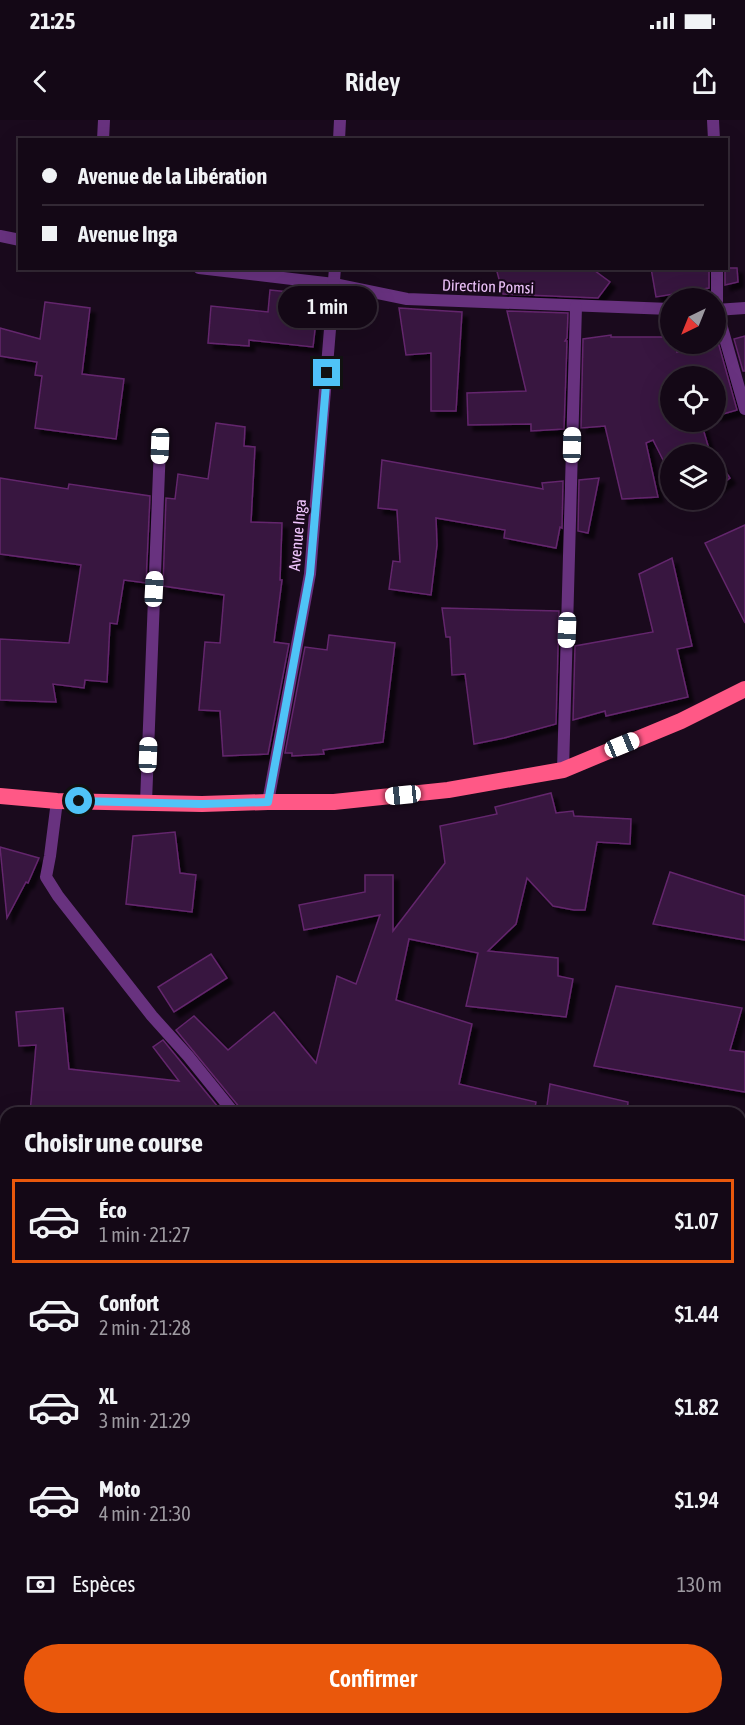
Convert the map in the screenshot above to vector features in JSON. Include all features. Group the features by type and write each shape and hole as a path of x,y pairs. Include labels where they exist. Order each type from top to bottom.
{"highway":[{"path":"0,796 57,801 202,804 334,802 448,790 563,770 681,721 745,689"}],"street":[{"path":"103,138 104,120"},
{"path":"339,138 340,120"},
{"path":"713,120 714,138"},
{"path":"0,236 18,240"},
{"name":"Direction Pomsi","path":"216,270 334,284 407,299 660,309"},
{"name":"Avenue Inga","path":"268,802 310,574 335,270"},
{"path":"717,270 717,288"},
{"path":"563,770 576,306"},
{"path":"726,309 745,308"},
{"path":"726,344 745,409"},
{"path":"146,802 160,446"},
{"path":"57,801 46,877 58,896 152,1016 229,1107"}],"building":[{"path":"737,268 738,282 725,285 725,270"},
{"path":"497,270 594,270 610,282 598,298 503,294"},
{"path":"651,270 709,270 709,288 660,288 660,296 656,297"},
{"path":"270,290 319,295 313,347 249,340 249,346 208,343 211,306 268,312"},
{"path":"45,302 90,308 82,374 124,379 116,439 35,428 42,376 35,375 37,362 0,356 0,328 40,339"},
{"path":"399,308 462,312 456,411 431,411 431,353 406,355"},
{"path":"507,311 568,313 565,341 567,341 564,429 531,431 531,424 468,425 467,393 526,391"},
{"path":"611,335 611,337 660,337 660,354 721,354 725,366 660,366 660,432 704,432 708,444 660,444 660,454 653,440 646,443 658,497 622,499 605,426 581,428 583,339"},
{"path":"745,336 745,371 743,371 734,339"},
{"path":"726,371 737,410 726,413"},
{"path":"216,423 245,427 244,446 255,447 251,522 282,523 280,580 282,580 274,642 289,644 268,754 223,756 220,711 199,710 205,642 220,643 224,595 163,586 166,498 175,499 178,474 208,479"},
{"path":"382,460 543,489 542,483 563,481 562,528 560,527 556,548 504,538 505,530 436,518 437,545 431,595 389,589 393,561 400,562 397,510 378,508"},
{"path":"0,478 68,489 69,484 150,496 146,583 124,580 117,624 110,623 107,682 85,680 84,688 53,684 56,702 0,700 0,639 69,643 81,565 0,554"},
{"path":"599,478 588,533 578,531 579,480"},
{"path":"745,525 745,623 705,543"},
{"path":"672,558 692,646 677,649 688,697 606,716 605,711 573,720 575,646 653,632 639,574"},
{"path":"442,608 559,611 556,724 474,744 465,674 452,675 450,637 446,637"},
{"path":"329,635 395,643 383,742 323,750 324,754 292,756 292,753 285,753 305,647 327,650"},
{"path":"551,793 556,813 573,811 574,816 631,819 630,844 597,842 585,910 553,906 527,878 516,924 488,951 558,958 558,976 573,979 566,1017 466,1006 478,953 409,939 396,1000 472,1024 459,1084 536,1102 535,1107 239,1107 176,1030 194,1016 228,1050 274,1012 316,1063 337,976 356,984 380,915 304,930 299,905 365,892 365,875 393,875 393,931 445,863 440,826 497,814 495,807"},
{"path":"175,832 180,873 196,875 192,912 126,904 133,836"},
{"path":"0,847 39,858 28,883 26,882 7,918"},
{"path":"670,872 745,896 745,940 653,924"},
{"path":"211,954 227,978 174,1012 158,987"},
{"path":"616,986 742,1008 730,1050 745,1052 745,1092 594,1066"},
{"path":"63,1008 69,1069 179,1081 153,1047 163,1040 218,1107 31,1107 36,1045 19,1046 16,1012"},
{"path":"550,1084 628,1102 628,1107 547,1107"}],"route":[{"path":"79,801 202,804 268,802 310,574 327,373"}]}
